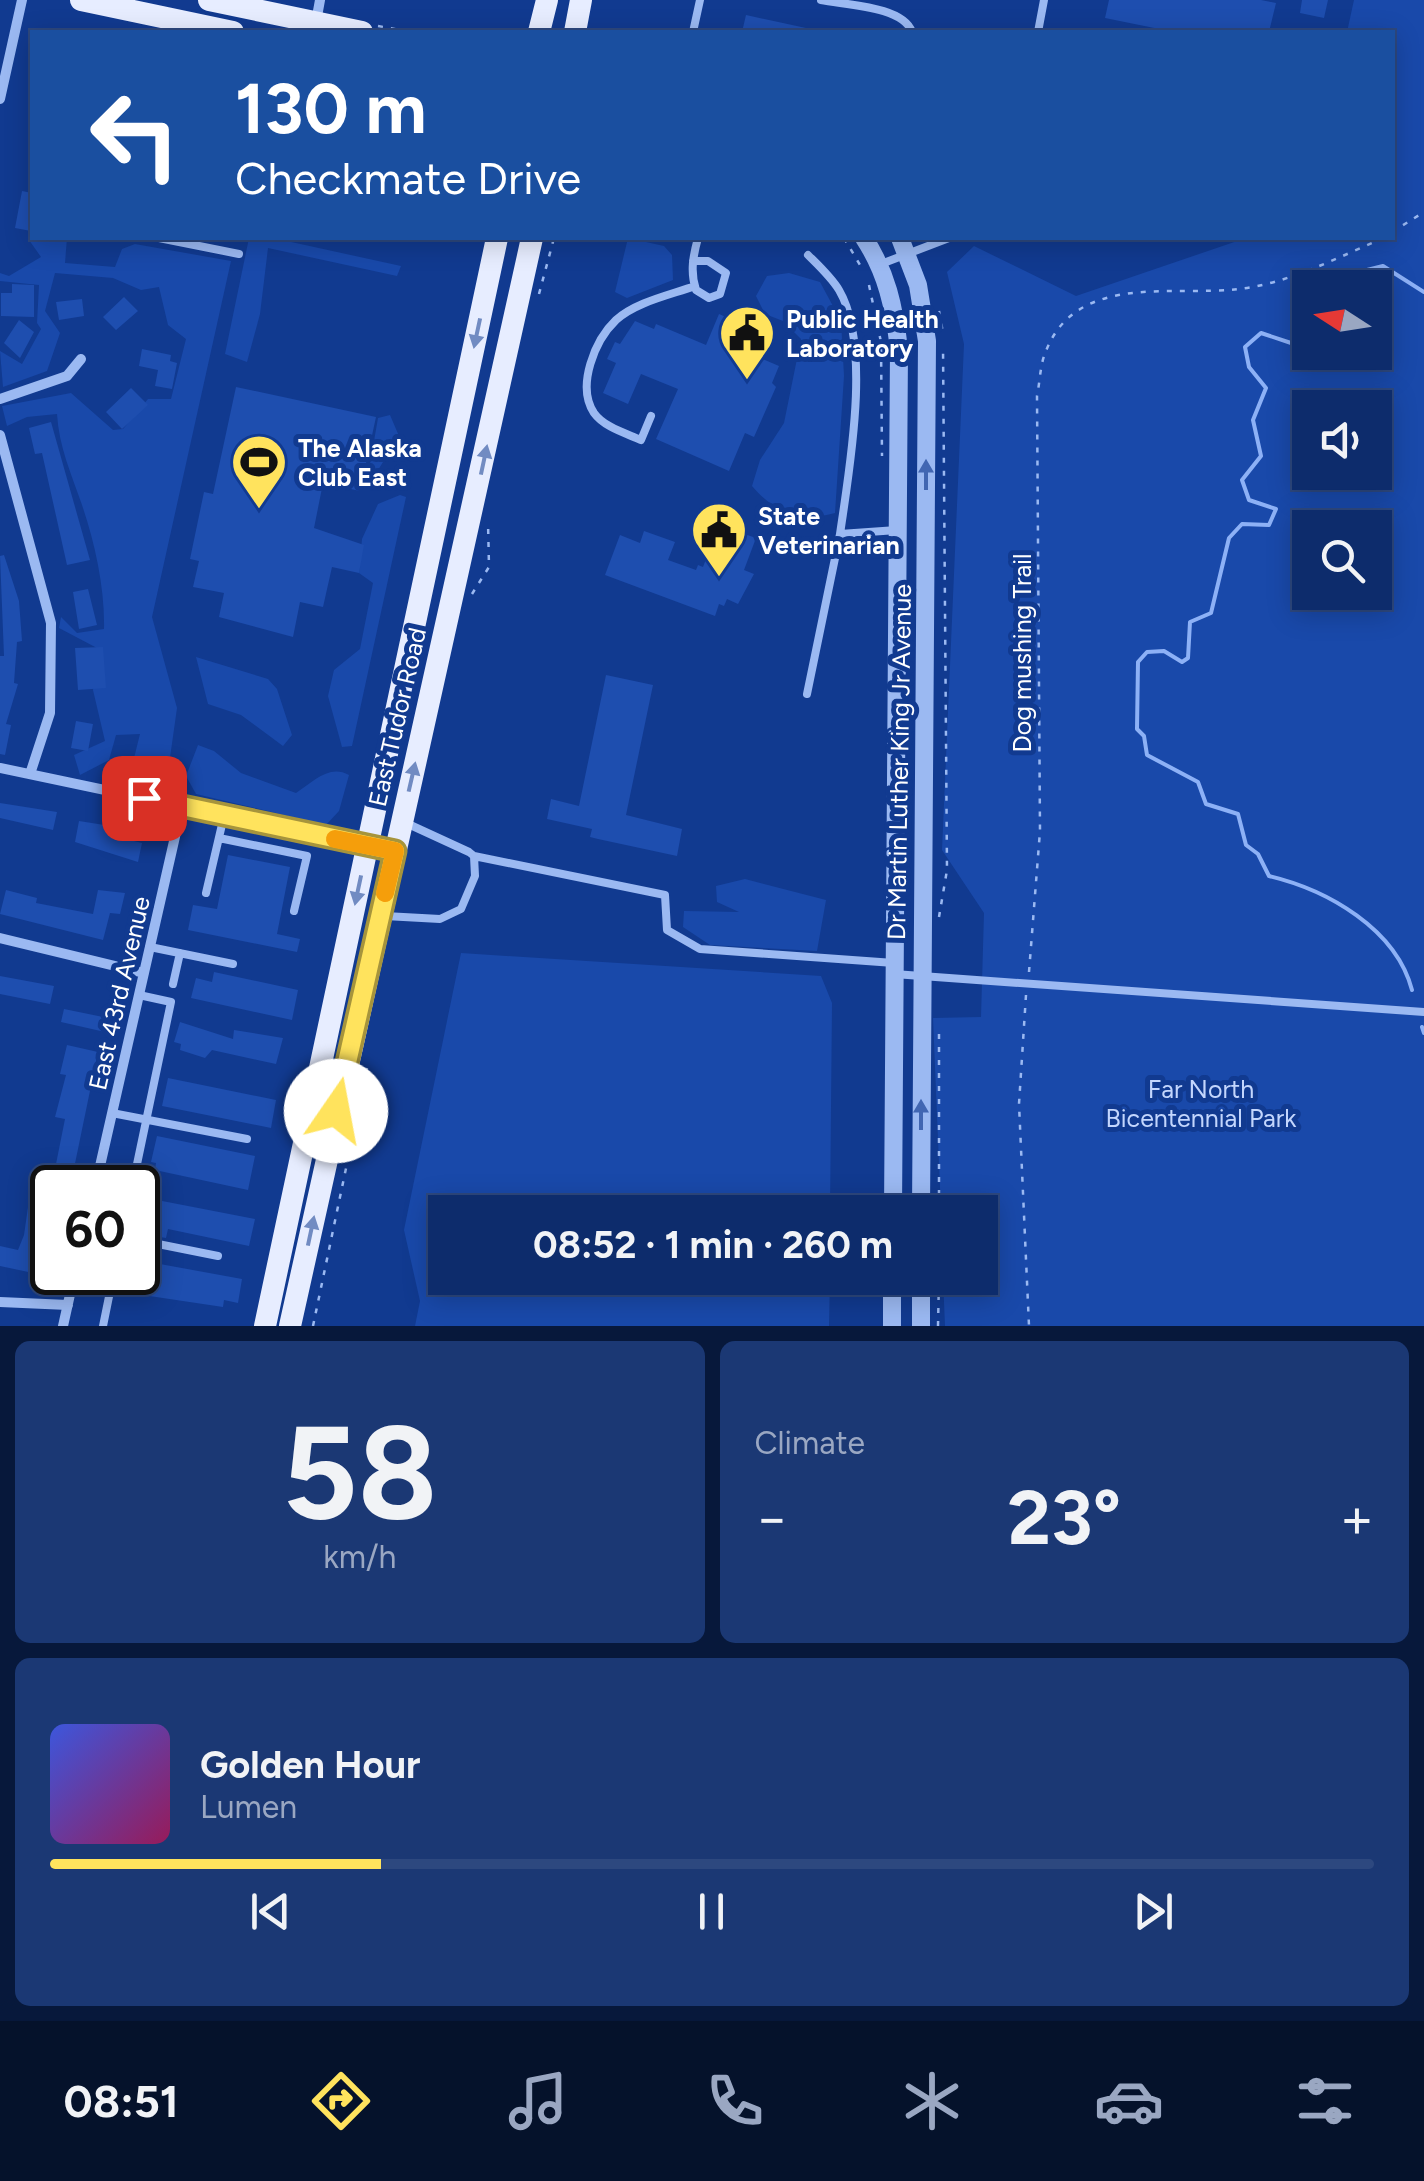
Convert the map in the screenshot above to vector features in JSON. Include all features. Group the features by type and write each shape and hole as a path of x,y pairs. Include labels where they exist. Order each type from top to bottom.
{"main road":[{"path":"80,0 223,30"},
{"path":"209,0 318,11 358,30"},
{"path":"540,30 546,0"},
{"path":"575,30 581,0"},
{"name":"East Tudor Road","path":"266,1326 497,240"},
{"name":"East Tudor Road","path":"290,1326 532,240"}],"street":[{"path":"0,100 22,0"},
{"name":"Dr Martin Luther King Jr Avenue","path":"865,240 881,264 894,305 898,349 893,1195"},
{"path":"901,240 910,254"},
{"name":"Dr Martin Luther King Jr Avenue","path":"910,254 927,341 921,1195"},
{"path":"0,399 67,376 81,359"},
{"path":"0,435 52,623 50,714 30,774"},
{"path":"0,768 395,851"},
{"name":"East 43rd Avenue","path":"100,1165 182,806"},
{"path":"0,938 144,974"},
{"path":"63,1326 70,1295"},
{"path":"892,1295 892,1326"},
{"path":"921,1295 921,1326"},
{"path":"0,1302 68,1305"}],"lane":[{"path":"693,30 700,0"},
{"path":"821,0 897,16 911,30"},
{"path":"1038,30 1044,0"},
{"path":"170,240 239,254"},
{"path":"693,261 708,260 726,273 720,294 709,298 695,286 693,261 698,240"},
{"path":"881,264 944,240"},
{"path":"807,694 840,534 850,445 852,328 840,291 808,255"},
{"path":"651,416 641,440 605,423 593,411 586,390 593,354 616,321 695,286"},
{"path":"840,534 897,532 926,536"},
{"path":"206,894 224,816"},
{"path":"402,820 474,856 666,895 667,930 700,949 1027,984 1424,1012"},
{"path":"294,911 312,834"},
{"path":"219,838 307,856"},
{"path":"380,915 440,919 461,908 474,876 474,856"},
{"path":"150,947 234,964"},
{"path":"174,984 180,953"},
{"path":"137,1165 172,1002 139,995"},
{"path":"112,1113 247,1139"},
{"path":"160,1244 218,1256"},
{"path":"102,1326 109,1295"}],"path":[{"path":"1395,230 1424,212"},
{"path":"845,240 867,277 881,342 882,455"},
{"name":"Dog mushing Trail","path":"1029,1326 1019,1104 1040,831 1037,396 1045,351 1059,328 1096,301 1124,292 1241,289 1302,272 1379,240"},
{"path":"936,299 944,354 942,600 948,670 947,870 938,925"},
{"path":"937,1024 939,1195"},
{"path":"938,1326 939,1295"}],"green space":[{"name":"Far North Bicentennial Park","path":"1354,0 1424,0 1424,1326 945,1326 944,1295 998,1295 998,1195 940,1195 933,1018 981,1017 984,913 942,850 964,344 947,272 974,246 1076,296 1240,240 1395,240 1395,30 1347,30"},
{"path":"29,240 67,240 65,263 115,267 122,249 135,244 231,261 152,617 177,708 166,786 128,782 140,734 116,735 109,760 80,775 74,755 105,741 93,690 97,648 59,628 61,617 77,633 104,629 95,550 63,449 57,414 27,417 7,426 2,406 71,393 113,430 123,429 148,399 171,399 186,339 168,325 159,287 141,290 113,278 55,273 45,311 60,333 47,371 3,387 0,351 22,364 41,329 37,323 39,285 0,281 0,273 9,276 41,257"},
{"path":"249,240 282,240 401,266 397,276 268,248 260,314 247,362 225,354"},
{"path":"628,240 664,246 672,255 673,280 627,298 615,292"},
{"path":"789,273 820,282 841,321 844,376 835,513 823,516 800,516 779,509 752,486 760,460 784,423 801,339 783,321 765,314 756,296 767,276"},
{"path":"390,415 399,436 375,475 370,464 378,418"},
{"path":"400,495 406,497 352,746 342,747 328,696 334,670 360,649 373,583 359,573 362,539 378,504"},
{"path":"196,657 268,679 277,689 292,735 283,746 241,715 208,704"},
{"path":"198,745 214,751 241,773 296,793 328,773 349,775 339,811 326,825 196,794 186,776"},
{"path":"745,879 826,900 817,951 710,945 683,927 684,911 739,912 717,902 716,886"},
{"path":"461,953 821,976 832,1003 830,1195 428,1195 428,1295 830,1295 829,1326 415,1326 420,1301 404,1230"}],"building":[{"path":"1109,0 1276,3 1269,30 1164,30 1105,18"},
{"path":"1302,0 1328,0 1324,18 1300,13"},
{"path":"746,15 806,28 806,30 742,30"},
{"path":"22,191 30,193 30,231 15,228"},
{"path":"12,284 34,285 34,317 1,316 1,293 12,293"},
{"path":"124,297 138,311 116,330 103,317"},
{"path":"82,299 84,316 59,320 56,302"},
{"path":"719,314 749,327 746,333 751,333 744,351 779,366 772,383 776,387 754,437 745,433 729,471 656,439 678,389 641,374 628,404 603,393 616,363 607,359 615,342 620,344 635,321 654,329 656,324 706,345"},
{"path":"19,320 34,332 20,358 4,343"},
{"path":"142,349 171,355 170,361 177,363 172,389 155,386 158,370 139,366"},
{"name":"The Alaska Club East","path":"236,387 376,417 360,491 323,483 314,528 364,545 359,573 332,567 323,607 300,602 293,637 219,617 224,593 193,587 199,561 190,559 204,492 213,494"},
{"path":"131,388 148,405 122,429 106,412"},
{"path":"51,422 90,560 67,565 42,453 35,454 29,428"},
{"path":"719,525 756,538 744,570 754,574 738,604 727,599 724,606 719,604 715,616 605,575 620,535 640,543 644,531 675,542 668,560 696,570 698,565 703,567"},
{"path":"4,555 19,601 22,641 17,642 14,683 18,684 6,724 11,725 5,755 0,754 0,656 4,656 0,556"},
{"path":"88,589 97,625 79,629 73,592"},
{"path":"103,647 106,688 78,690 75,648"},
{"path":"606,675 653,685 626,815 682,829 677,856 590,837 592,829 547,819 551,799 579,806"},
{"path":"76,721 93,724 88,751 71,748"},
{"path":"0,803 57,812 53,830 0,818"},
{"path":"79,821 136,830 134,841 142,843 138,862 75,842"},
{"path":"228,855 290,867 277,934 300,939 297,952 188,930 193,905 217,909"},
{"path":"6,890 37,898 36,903 93,914 98,890 125,893 120,914 110,913 103,940 0,914"},
{"path":"214,972 298,990 292,1020 191,998 196,978 212,982"},
{"path":"0,976 54,986 50,1004 0,994"},
{"path":"64,1009 108,1018 105,1032 61,1022"},
{"path":"180,1022 233,1039 234,1030 283,1038 276,1064 212,1050 205,1058 180,1050 181,1044 174,1042"},
{"path":"67,1045 98,1052 75,1165 56,1165 65,1119 55,1117 66,1075 60,1074"},
{"path":"168,1078 276,1100 271,1128 162,1106"},
{"path":"157,1136 255,1156 248,1190 160,1171 160,1165 151,1162"},
{"path":"30,1193 30,1272 0,1266 0,1246 18,1250"},
{"path":"160,1201 255,1219 249,1246 168,1229 166,1238 160,1237"},
{"path":"160,1264 242,1279 238,1303 224,1300 223,1307 143,1295 160,1295"}],"waterway":[{"path":"1367,270 1383,266 1389,270"},
{"path":"1392,272 1424,292"},
{"path":"1292,343 1261,333 1245,347 1249,367 1266,388 1253,420 1261,456 1242,480 1249,500 1276,509 1269,525 1242,524 1229,538 1211,613 1190,622 1188,658 1182,662 1164,651 1147,652 1138,662 1137,729 1144,736 1147,755 1198,782 1206,804 1238,814 1246,845 1258,854 1269,876 1336,902 1375,931 1404,968 1412,990"},
{"path":"1422,1027 1424,1033"}],"slow traffic":[{"path":"335,839 395,851 385,893"}],"place":[{"name":"Public Health Laboratory","path":"747,382"},
{"name":"The Alaska Club East","path":"259,511"},
{"name":"State Veterinarian","path":"719,579"}],"route":[{"path":"144,798 395,851 336,1111"}]}
